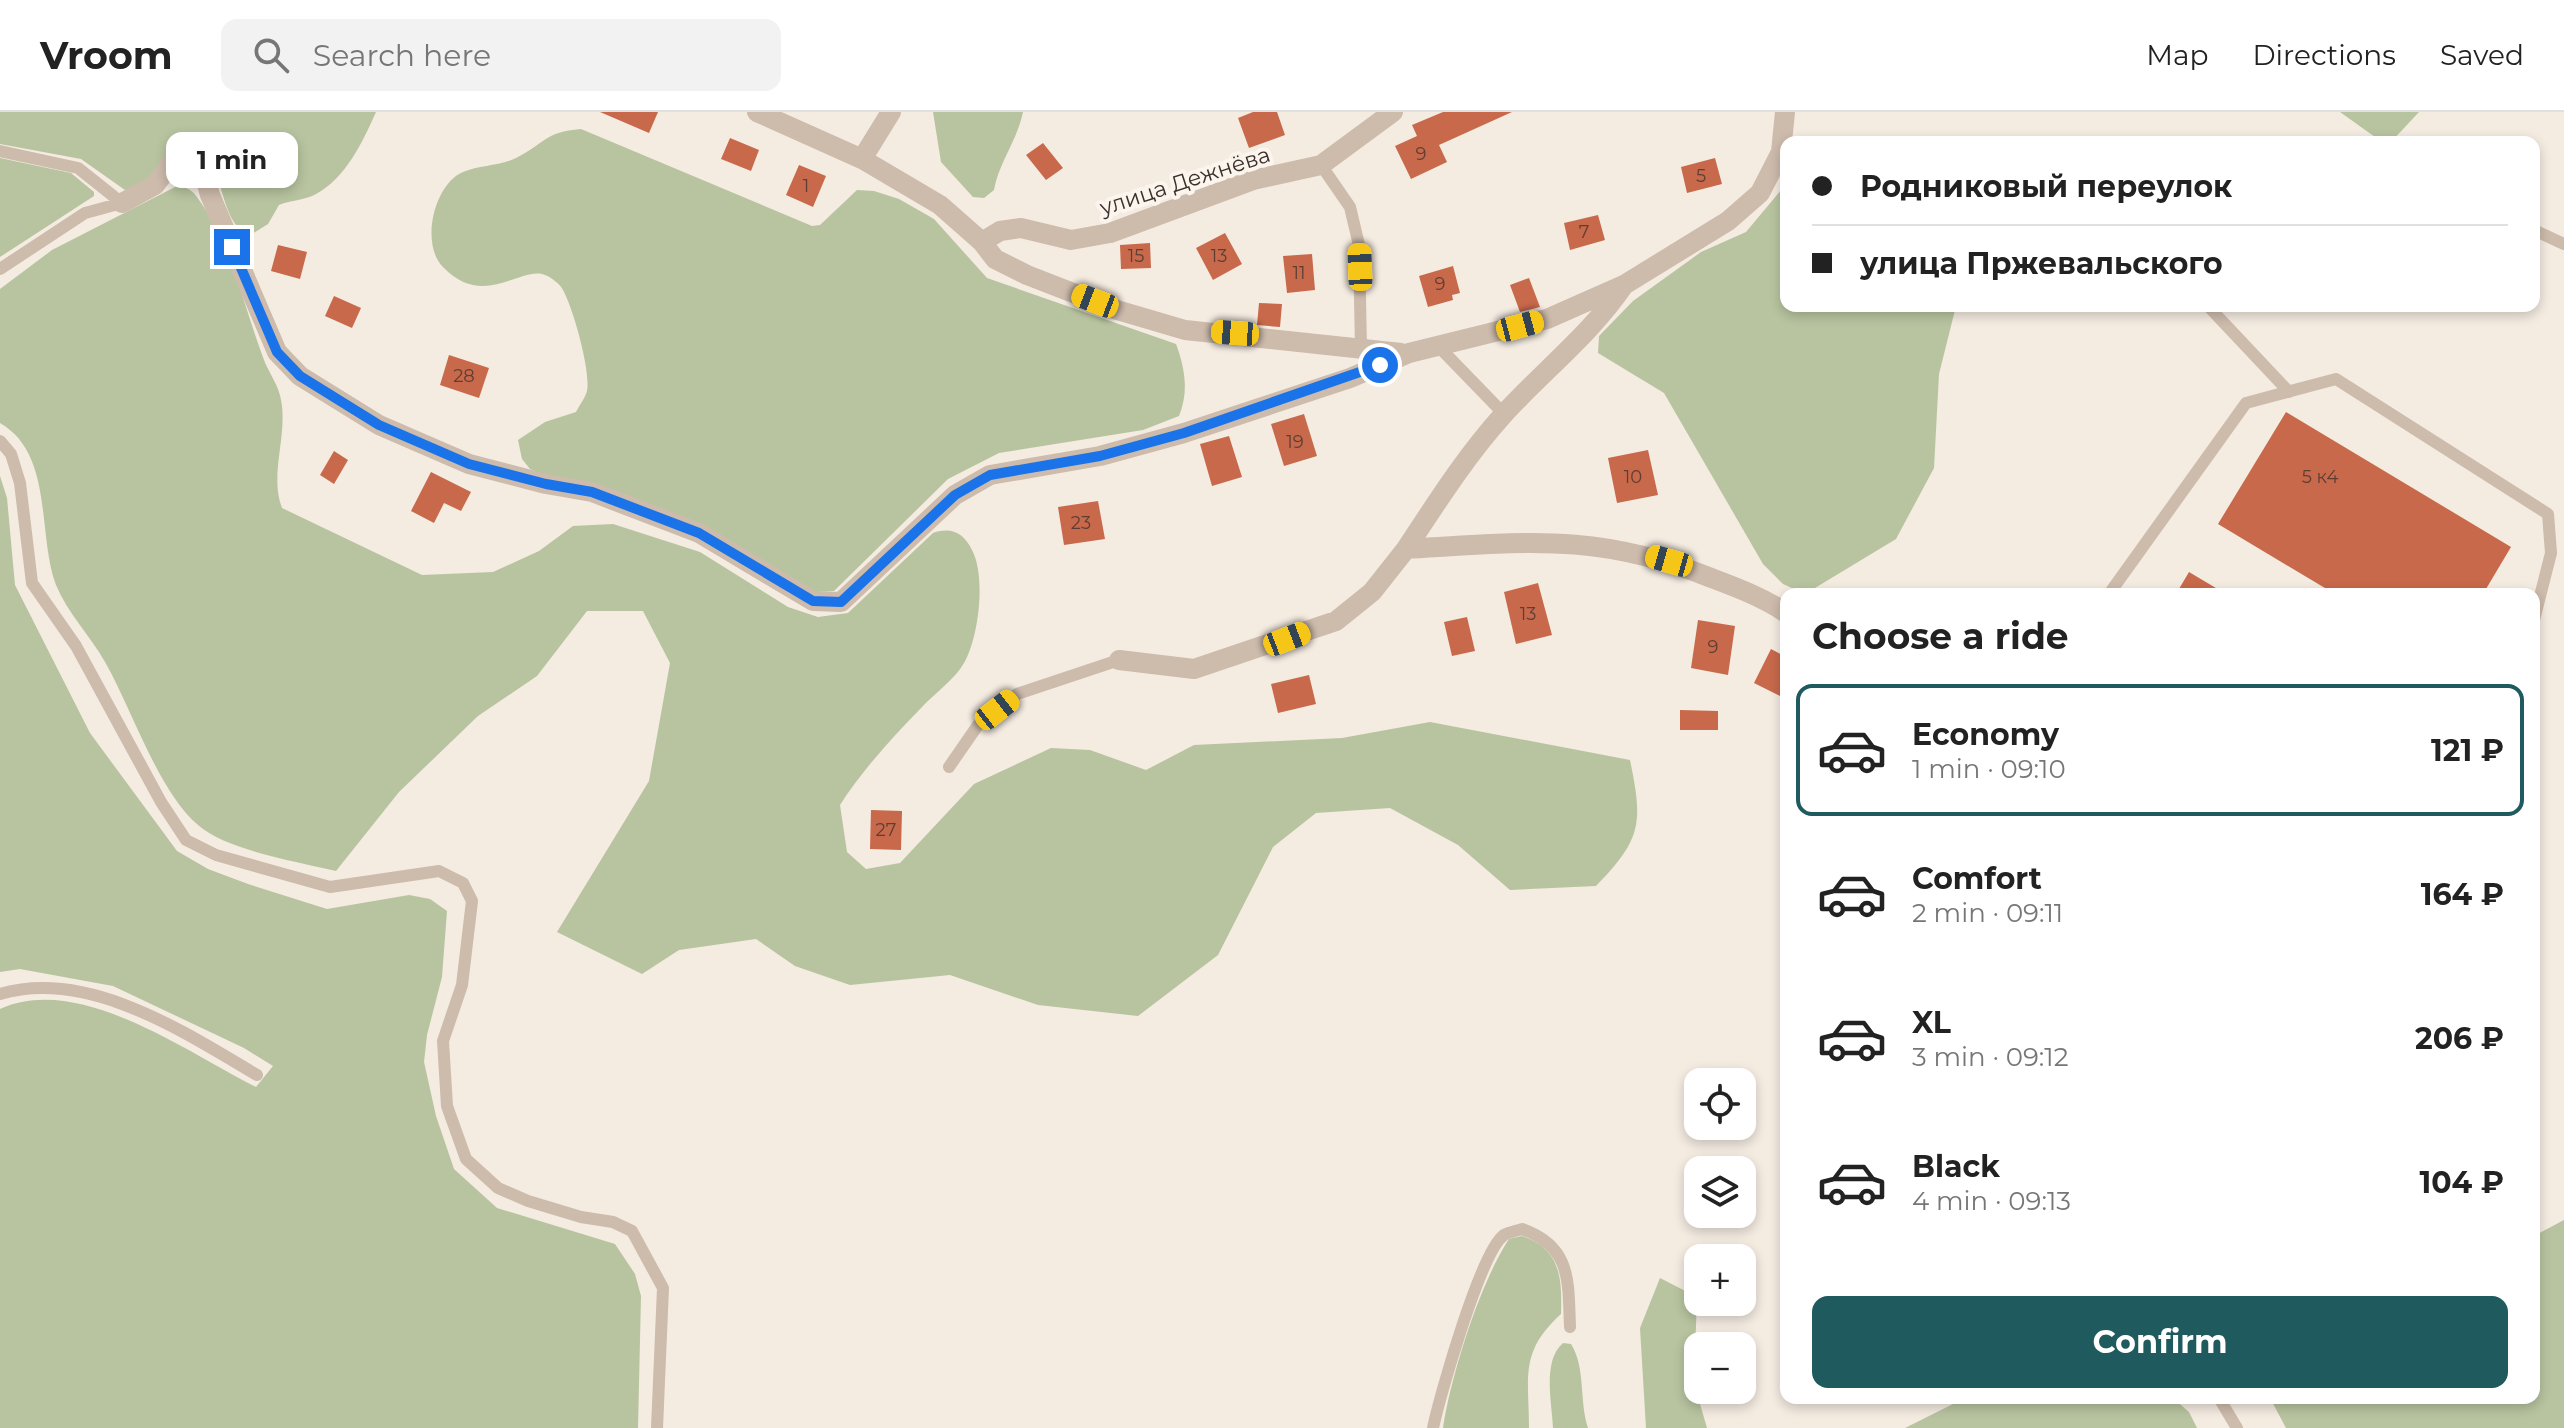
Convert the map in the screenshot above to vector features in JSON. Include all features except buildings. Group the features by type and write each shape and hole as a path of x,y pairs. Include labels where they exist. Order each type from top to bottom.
{"street":[{"path":"757,112 862,159 940,205 982,242 995,259 1027,275 1117,310 1185,330 1260,335 1409,353"},
{"path":"862,159 891,112"},
{"name":"улица Дежнёва","path":"982,242 1000,231 1021,228 1071,240 1110,233 1253,180 1321,165 1393,112"},
{"path":"1783,136 1785,112"},
{"path":"122,203 155,185 173,161 186,157 202,166 210,195 277,352 300,376 379,425 469,464 546,484 592,492 699,533 813,601 841,602 955,495 990,475 1100,456 1184,433 1350,378 1409,353 1547,319 1624,285 1728,221 1760,193 1780,154"},
{"path":"1119,660 1194,669 1336,621 1372,592 1406,549 1463,463 1504,414 1607,310 1624,285"},
{"path":"1406,549 1543,540 1639,552 1735,587 1780,610"}],"lane":[{"path":"0,151 78,168 122,203"},
{"path":"1321,165 1350,207 1359,245 1361,349"},
{"path":"0,269 85,213 122,203"},
{"path":"2540,233 2564,244"},
{"path":"2214,312 2289,392"},
{"path":"1439,347 1504,414"},
{"path":"2113,588 2246,403 2336,379 2548,514 2551,553 2540,596"},
{"path":"0,441 11,454 20,483 32,583 39,598 76,646 161,802 186,840 216,855 330,887 439,871 463,883 472,901 462,985 443,1041 447,1106 466,1159 498,1188 528,1201 581,1217 613,1222 632,1231 663,1288 657,1428"},
{"path":"949,767 978,725 1017,694 1119,660"},
{"path":"0,994 23,988 51,987 105,999 186,1033 257,1075"},
{"path":"1433,1428 1452,1356 1490,1256 1503,1236 1522,1229 1541,1236 1556,1249 1568,1276 1570,1327"},
{"path":"2223,1404 2237,1428"}],"green space":[{"path":"0,112 376,112 359,146 336,179 312,196 279,205 268,224 249,236 240,230 229,213 210,164 195,152 150,180 125,190 81,159 0,144"},
{"path":"933,112 1023,112 994,190 984,198 973,197 941,162"},
{"path":"2340,112 2419,112 2397,136 2374,136"},
{"path":"581,129 812,226 820,225 857,190 874,191 899,199 934,219 987,278 1176,344 1185,380 1179,416 1143,430 999,453 948,479 834,591 816,592 530,469 522,459 518,440 545,422 576,412 587,391 584,355 567,299 560,286 545,275 535,274 487,286 458,279 436,257 432,244 434,215 444,189 463,172 510,161 552,136"},
{"path":"0,158 71,173 94,192 94,196 0,257"},
{"path":"177,186 195,194 219,235 264,360 280,395 283,413 277,482 282,508 422,575 493,572 539,551 573,526 613,524 700,552 788,607 818,617 848,613 933,533 951,531 965,539 976,561 980,590 974,638 964,663 878,754 840,805 847,852 866,869 900,863 974,784 1051,748 1090,750 1146,770 1194,745 1342,738 1430,722 1630,760 1637,815 1630,842 1623,855 1596,886 1510,890 1458,845 1390,808 1316,813 1273,847 1218,955 1138,1016 1038,1005 950,975 850,985 795,966 756,939 679,950 642,974 557,932 649,781 670,663 643,611 587,611 537,676 478,716 399,792 336,871 227,842 198,825 170,792 105,662 61,595 50,565 41,497 29,454 17,437 0,423 0,289 52,250"},
{"path":"1780,191 1780,312 1954,312 1939,374 1934,468 1896,539 1815,588 1792,588 1783,584 1763,564 1664,393 1598,353 1599,336 1633,301 1701,252 1746,232"},
{"path":"0,476 7,498 15,585 90,733 177,851 208,869 327,909 409,895 430,899 447,911 442,977 427,1035 424,1062 436,1116 454,1169 497,1208 615,1244 635,1274 641,1296 638,1428 0,1428 0,1009 31,1001 63,1001 97,1009 165,1037 256,1087 273,1066 244,1048 113,986 20,969 0,972"},
{"path":"2564,1220 2564,1428 2286,1428 2273,1404 2540,1404 2540,1233"},
{"path":"1522,1236 1545,1249 1552,1257 1561,1288 1561,1314 1538,1341 1529,1366 1529,1428 1443,1428 1477,1304 1509,1239"},
{"path":"1660,1278 1684,1290 1684,1316 1696,1316 1696,1332 1684,1332 1684,1404 1700,1404 1707,1428 1646,1428 1640,1328"},
{"path":"1563,1343 1571,1344 1579,1363 1588,1428 1553,1428 1550,1371 1556,1351"},
{"path":"1953,1404 2180,1404 2189,1412 2197,1428 1905,1428"}],"route":[{"path":"232,247 277,352 300,376 379,425 469,464 546,484 592,492 699,533 813,601 841,602 955,495 990,475 1100,456 1184,433 1350,378 1380,365"}]}
